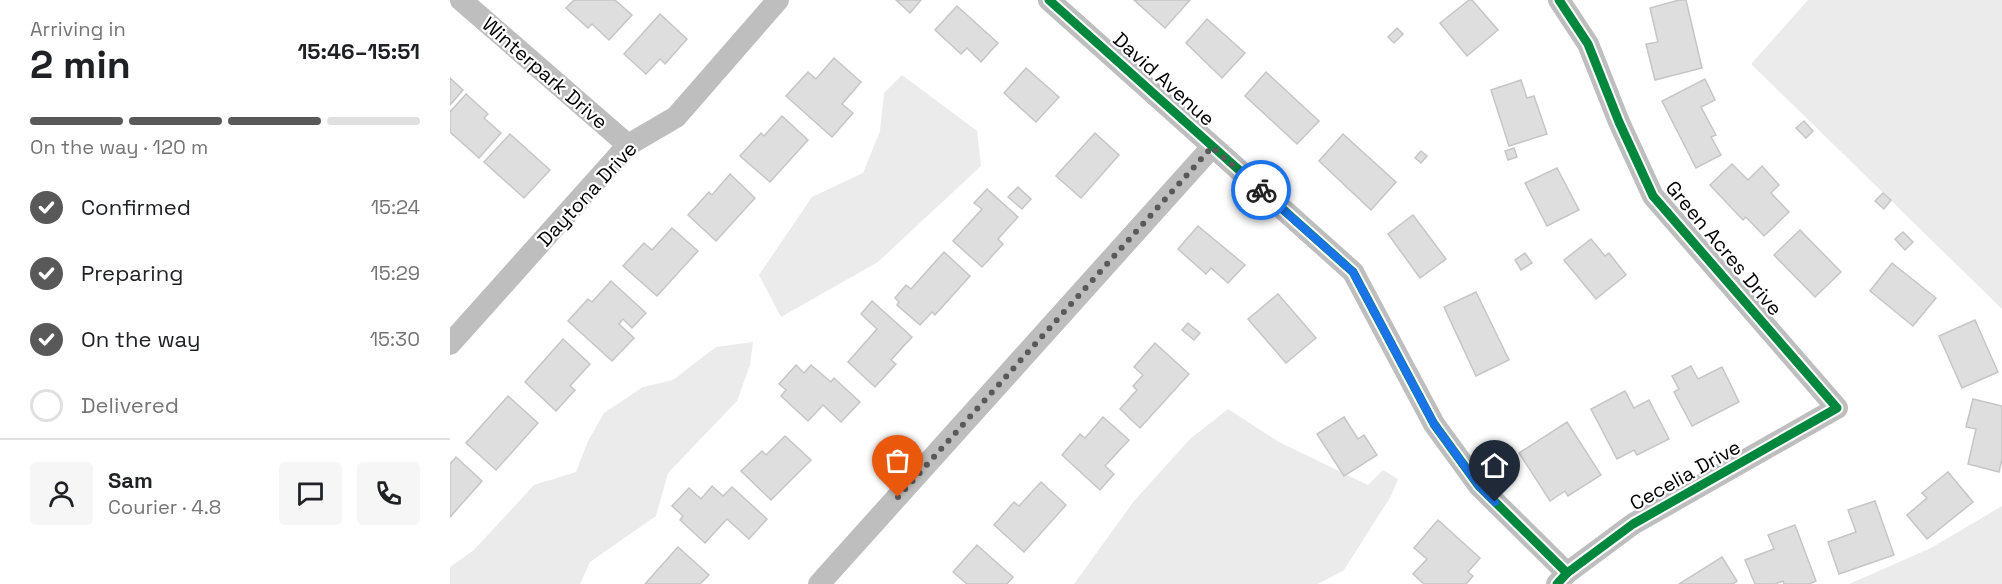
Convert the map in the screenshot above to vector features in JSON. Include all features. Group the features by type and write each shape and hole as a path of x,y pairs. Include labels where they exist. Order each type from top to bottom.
{"street":[{"name":"Winterpark Drive","path":"461,0 628,146"},
{"name":"Daytona Drive","path":"450,344 628,146 676,117 778,0"},
{"name":"David Avenue","path":"1049,0 1353,272 1434,424 1479,486 1562,578"},
{"name":"Green Acres Drive","path":"1559,0 1588,44 1619,122 1653,196 1837,408"},
{"path":"819,584 1212,147"},
{"name":"Cecelia Drive","path":"1562,578 1633,524 1837,408"}],"shaded area":[{"path":"1808,0 2002,0 2002,309 1751,64"},
{"path":"902,75 977,131 981,166 878,262 781,317 759,275 812,197 863,173 880,131 884,93"},
{"path":"753,342 750,365 737,401 668,473 656,516 590,562 580,584 450,584 450,567 474,550 534,485 576,472 588,441 604,413 643,387 673,380 716,347"},
{"path":"1228,409 1279,442 1368,485 1383,470 1398,479 1391,496 1344,570 1318,584 1074,584 1134,501 1190,439"},
{"path":"2002,506 2002,584 1849,584 1931,548"}],"building":[{"path":"574,0 615,0 632,15 609,40 592,24 588,28 566,8"},
{"path":"896,0 921,0 910,13"},
{"path":"1134,0 1190,0 1165,28"},
{"path":"1472,0 1498,30 1467,56 1440,23"},
{"path":"1686,0 1702,68 1655,80 1646,44 1658,42 1650,8"},
{"path":"957,6 998,43 981,62 967,48 961,54 935,30"},
{"path":"660,14 687,39 665,64 660,59 646,74 624,54"},
{"path":"1207,19 1245,53 1222,78 1186,43"},
{"path":"1397,28 1403,34 1394,43 1388,37"},
{"path":"834,58 861,82 842,104 853,113 832,137 786,96 808,72 816,79"},
{"path":"1026,68 1059,97 1036,122 1004,93"},
{"path":"1266,72 1319,121 1297,144 1245,96"},
{"path":"450,78 463,90 450,105"},
{"path":"1705,79 1715,100 1701,107 1716,135 1711,137 1721,155 1696,168 1662,101"},
{"path":"1521,80 1527,98 1534,96 1547,134 1509,146 1491,90"},
{"path":"466,94 488,114 484,118 501,133 479,158 450,132 450,112"},
{"path":"782,116 808,140 770,182 740,156 761,133 764,136"},
{"path":"1804,121 1813,131 1806,138 1796,128"},
{"path":"1095,133 1119,155 1081,198 1056,176"},
{"path":"510,134 550,170 524,198 484,162"},
{"path":"1343,134 1396,182 1371,210 1319,161"},
{"path":"1514,148 1517,157 1508,160 1505,151"},
{"path":"1421,151 1427,156 1421,163 1415,158"},
{"path":"1732,164 1748,180 1762,166 1779,185 1771,193 1789,212 1764,236 1746,217 1743,220 1710,185"},
{"path":"1557,168 1579,210 1547,226 1525,183"},
{"path":"730,174 755,198 716,241 688,215 709,192 712,195"},
{"path":"1018,187 1031,199 1022,209 1008,197"},
{"path":"987,189 1018,217 998,239 1003,244 982,267 953,241 982,209 974,203"},
{"path":"1883,193 1891,200 1884,209 1875,201"},
{"path":"1413,215 1446,259 1420,278 1388,234"},
{"path":"1198,226 1245,265 1228,283 1211,268 1206,274 1178,249"},
{"path":"672,228 698,251 657,296 623,266 644,243 652,250"},
{"path":"1800,230 1841,272 1815,297 1774,255"},
{"path":"1903,232 1913,242 1905,250 1895,239"},
{"path":"1591,239 1605,256 1609,253 1626,275 1596,299 1564,260"},
{"path":"944,252 970,276 935,315 932,312 920,325 897,305 899,302 895,298 906,285 911,289"},
{"path":"1525,253 1532,263 1521,270 1515,260"},
{"path":"1892,263 1936,298 1913,326 1870,291"},
{"path":"611,281 646,313 632,328 623,319 619,324 634,338 612,361 568,321 588,299 592,302"},
{"path":"1476,292 1509,360 1476,376 1444,307"},
{"path":"1278,294 1316,338 1286,363 1248,319"},
{"path":"872,301 912,337 891,360 896,364 875,387 848,362 877,329 861,314"},
{"path":"1975,320 1998,372 1962,388 1939,336"},
{"path":"1188,323 1200,333 1194,340 1182,330"},
{"path":"563,339 590,364 570,386 575,390 556,411 525,382"},
{"path":"1155,343 1189,374 1140,428 1120,409 1137,390 1133,386 1143,375 1134,367"},
{"path":"796,365 804,373 811,365 831,382 834,378 860,402 841,422 823,405 808,421 781,396 786,390 779,384"},
{"path":"1691,366 1698,379 1722,367 1739,402 1692,426 1674,392 1679,389 1672,376"},
{"path":"1625,391 1634,408 1649,400 1669,439 1637,455 1634,450 1617,459 1591,409"},
{"path":"508,396 538,423 496,470 466,443"},
{"path":"1973,399 2002,406 2002,459 1999,472 1968,464 1976,429 1966,427"},
{"path":"1103,417 1129,440 1105,466 1114,474 1100,490 1062,455 1080,434 1085,438"},
{"path":"1344,417 1358,439 1364,435 1377,455 1344,476 1317,434"},
{"path":"1567,422 1601,475 1568,496 1565,491 1550,501 1519,453"},
{"path":"785,436 811,460 771,500 741,471 762,451 766,455"},
{"path":"456,457 482,481 450,517 450,464"},
{"path":"1948,472 1973,502 1927,539 1907,515 1927,498 1922,493"},
{"path":"1041,482 1066,505 1024,552 994,525 1014,502 1019,506"},
{"path":"712,486 723,496 732,487 767,519 749,539 727,519 705,543 680,520 683,516 672,506 689,488 701,499"},
{"path":"1875,501 1894,555 1839,574 1828,542 1856,532 1848,510"},
{"path":"1438,520 1480,558 1468,572 1473,576 1466,584 1424,584 1413,574 1427,559 1414,548"},
{"path":"1795,525 1816,581 1809,584 1784,584 1783,581 1775,584 1755,584 1745,560 1774,549 1768,535"},
{"path":"977,545 1013,577 1007,584 967,584 953,572"},
{"path":"678,547 709,575 700,584 645,584"},
{"path":"1722,557 1737,581 1733,584 1679,584"}],"cycle path":[{"path":"1049,0 1353,272 1434,424 1479,486 1567,573"},
{"path":"1557,584 1567,573 1633,524 1837,408 1653,196 1619,122 1588,44 1559,0"}],"way so far":[{"path":"898,497 1212,147 1261,190"}],"route":[{"path":"1261,190 1353,272 1434,424 1479,486 1495,502"}]}
